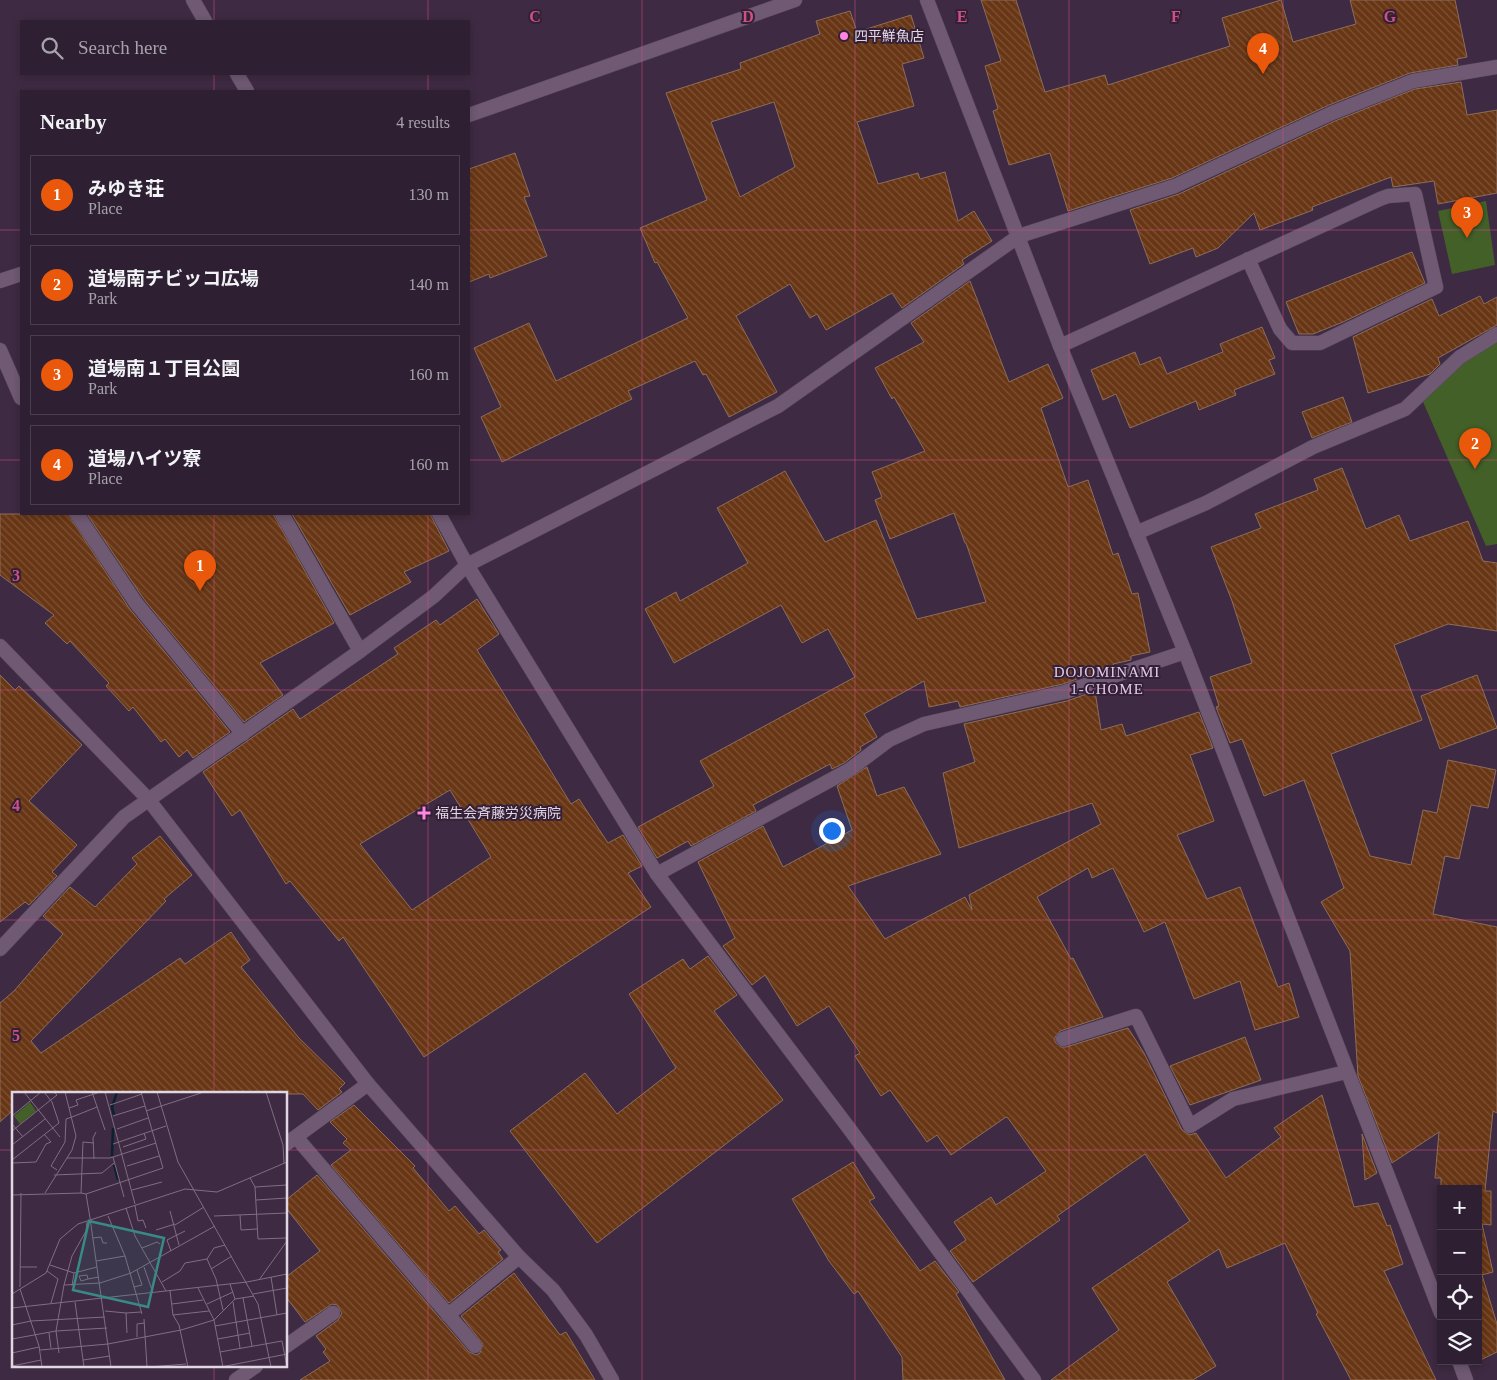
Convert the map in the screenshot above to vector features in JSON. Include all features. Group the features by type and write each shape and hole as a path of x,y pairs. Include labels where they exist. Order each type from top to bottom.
{"street":[{"path":"193,0 204,20"},
{"path":"470,114 795,0"},
{"path":"927,0 1060,346 1185,652 1346,1072 1437,1303"},
{"path":"0,949 124,818 148,799 360,651 434,596 467,565 778,406 1019,236 1175,186 1332,113 1413,81 1497,67"},
{"path":"238,75 246,90"},
{"path":"1060,346 1248,259 1388,196 1414,194 1436,287 1320,342 1292,343 1280,329 1248,259"},
{"path":"0,281 20,274"},
{"path":"1136,533 1206,503 1313,447 1405,409 1460,356 1497,334"},
{"path":"0,350 20,396"},
{"path":"78,515 136,602 243,734"},
{"path":"283,515 360,651"},
{"path":"439,515 467,565 656,874 851,1131 1034,1380"},
{"path":"0,646 148,799 368,1084 519,1257 553,1290 586,1335 612,1380"},
{"path":"656,874 848,770 889,740 924,724 1065,692 1185,652"},
{"path":"1063,1039 1136,1016 1190,1126 1233,1099 1346,1072"},
{"path":"368,1084 291,1141 475,1346"},
{"path":"448,1315 519,1257"},
{"path":"288,1345 334,1313"},
{"path":"1460,1365 1466,1380"},
{"path":"236,1380 253,1368"}],"green space":[{"path":"1486,201 1495,265 1452,274 1438,211"},
{"path":"1497,336 1497,544 1486,546 1420,395"}],"building":[{"path":"981,0 1016,0 1045,92 1105,75 1108,85 1230,46 1222,18 1281,0 1293,42 1356,24 1350,0 1455,0 1467,57 1457,59 1458,65 1410,73 1329,105 1172,178 1068,211 1050,153 1009,165 993,111 998,109 985,66 1001,61"},
{"path":"850,11 857,32 911,15 924,58 902,64 914,106 857,122 878,184 918,173 920,179 945,172 958,221 974,211 992,241 962,260 964,264 902,308 892,293 826,330 817,314 810,318 790,284 736,316 777,392 729,417 706,374 703,375 695,361 628,391 632,399 502,462 481,417 501,407 474,348 529,323 556,381 688,318 657,262 655,263 640,228 707,200 666,93 741,69 740,63 820,34 816,21","holes":["774,102 795,167 740,197 711,122"]},
{"path":"1461,82 1467,115 1497,110 1497,193 1438,204 1434,181 1393,187 1391,177 1312,207 1313,210 1260,230 1254,213 1218,248 1196,257 1193,248 1150,264 1130,210 1179,194 1335,121 1415,89"},
{"path":"515,153 530,196 524,197 547,256 490,278 489,274 470,282 470,169"},
{"path":"1412,252 1425,283 1343,322 1313,334 1299,334 1286,302"},
{"path":"970,281 1009,382 1048,364 1063,398 1041,408 1068,487 1088,480 1113,555 1118,553 1132,594 1138,593 1150,652 1131,656 1131,660 1113,664 1114,667 1093,671 1093,673 1063,684 960,707 958,701 929,707 924,681 864,714 877,737 860,747 861,750 844,763 832,769 830,764 753,805 756,811 691,846 688,841 657,858 638,827 714,786 700,761 855,677 828,629 802,643 781,605 674,663 645,609 676,592 680,601 748,563 717,508 785,471 825,542 876,520 917,619 986,602 954,513 890,539 875,500 882,497 872,472 925,451 875,368 924,342 911,323"},
{"path":"1480,296 1484,304 1497,297 1497,325 1438,358 1440,364 1430,374 1368,393 1353,337 1432,299 1439,316"},
{"path":"1262,327 1275,358 1269,360 1275,374 1234,390 1236,395 1199,410 1196,401 1130,428 1116,394 1103,400 1091,370 1135,352 1140,365 1160,357 1167,374 1223,352 1220,344"},
{"path":"1343,397 1352,422 1312,438 1302,412"},
{"path":"1342,468 1366,529 1399,515 1410,541 1468,521 1483,561 1497,563 1497,631 1448,624 1394,645 1422,720 1331,754 1370,856 1411,865 1423,810 1437,813 1448,760 1496,770 1488,808 1471,805 1459,859 1445,856 1433,914 1497,927 1497,1113 1493,1111 1485,1191 1491,1191 1491,1225 1482,1224 1482,1185 1441,1185 1441,1178 1435,1178 1439,1132 1392,1163 1358,1076 1350,951 1321,902 1344,888 1304,780 1264,796 1242,739 1230,743 1216,707 1219,706 1210,677 1252,663 1232,601 1211,547 1261,528 1255,514 1318,490 1314,479"},
{"path":"0,514 69,515 129,608 230,732 193,758 187,750 179,757 165,739 161,742 133,707 129,711 106,686 109,683 70,641 67,644 45,623 54,615 0,575"},
{"path":"88,515 274,515 334,623 260,663 283,695 244,722 143,598"},
{"path":"293,515 431,515 449,551 404,572 411,582 350,615"},
{"path":"477,599 499,634 477,650 571,804 579,799 608,843 623,835 642,866 628,873 651,907 424,1057 343,937 339,941 290,881 286,884 240,810 232,816 203,772 293,709 300,719 398,654 394,648 436,620 440,625","holes":["450,790 491,857 412,910 360,844"]},
{"path":"0,675 15,690 19,686 82,745 29,801 77,845 52,872 57,876 29,905 25,902 0,922"},
{"path":"1477,675 1497,728 1440,749 1421,696"},
{"path":"1095,691 1101,730 1122,724 1126,736 1199,712 1213,748 1190,755 1214,821 1177,835 1207,899 1240,887 1278,987 1289,983 1299,1017 1255,1030 1240,981 1194,999 1165,922 1144,932 1113,868 1092,878 1088,868 1037,897 1071,959 1073,958 1103,1017 1060,1031 1055,1037 1055,1042 1061,1047 1066,1047 1128,1028 1144,1053 1182,1130 1190,1135 1196,1133 1226,1178 1281,1137 1274,1128 1322,1095 1354,1207 1378,1203 1387,1226 1390,1225 1403,1264 1384,1271 1436,1380 1351,1380 1316,1314 1318,1313 1285,1243 1227,1268 1219,1249 1167,1282 1216,1366 1193,1380 1051,1380 1119,1330 1092,1288 1190,1221 1145,1154 1057,1216 1060,1220 973,1282 950,1251 966,1240 954,1222 991,1197 996,1205 1046,1171 1008,1118 1006,1117 951,1155 937,1135 927,1142 890,1090 881,1096 855,1056 860,1053 829,1006 797,1026 765,975 752,985 723,946 735,938 698,862 763,826 783,867 852,830 837,786 867,767 877,796 904,787 941,854 848,886 885,939 965,897 972,910 969,895 1101,824 1092,803 959,848 943,773 975,762 964,724 1067,701"},
{"path":"160,836 192,875 164,899 166,901 31,1041 41,1053 180,958 185,964 231,932 250,960 241,967 299,1038 345,1083 339,1089 342,1092 318,1110 303,1094 288,1094 288,1092 12,1092 12,1111 0,1122 0,1003 14,991 63,934 43,916 70,887 95,907 137,864 132,858"},
{"path":"708,956 737,995 714,1011 783,1100 597,1243 510,1131 585,1073 617,1114 676,1068 629,994 683,959 690,969"},
{"path":"1245,1037 1261,1080 1190,1105 1170,1066"},
{"path":"354,1105 415,1166 413,1168 449,1211 455,1206 479,1234 484,1230 501,1250 498,1252 503,1259 449,1303 331,1165 351,1150 343,1143 347,1139 330,1122"},
{"path":"1362,1134 1377,1173 1365,1180"},
{"path":"853,1162 875,1198 869,1201 920,1271 935,1261 959,1292 956,1294 1005,1380 903,1380 902,1357 858,1291 854,1294 829,1261 792,1199"},
{"path":"317,1175 469,1352 476,1355 480,1353 483,1344 461,1316 514,1273 560,1335 566,1332 595,1380 300,1380 330,1361 323,1352 326,1349 316,1336 338,1320 342,1313 337,1305 332,1304 305,1322 288,1300 288,1275 320,1251 288,1211 288,1198"},
{"path":"1482,1224 1493,1272 1482,1275"},
{"path":"1482,1275 1497,1324 1497,1352 1482,1359"}],"place":[{"name":"四平鮮魚店","path":"844,36"},
{"name":"道場ハイツ寮","path":"1263,74"},
{"name":"道場南１丁目公園","path":"1467,238"},
{"name":"道場南チビッコ広場","path":"1475,469"},
{"name":"みゆき荘","path":"200,591"},
{"name":"福生会斉藤労災病院","path":"424,813"}],"district":[{"name":"DOJOMINAMI 1-CHOME","path":"1107,680"}]}
